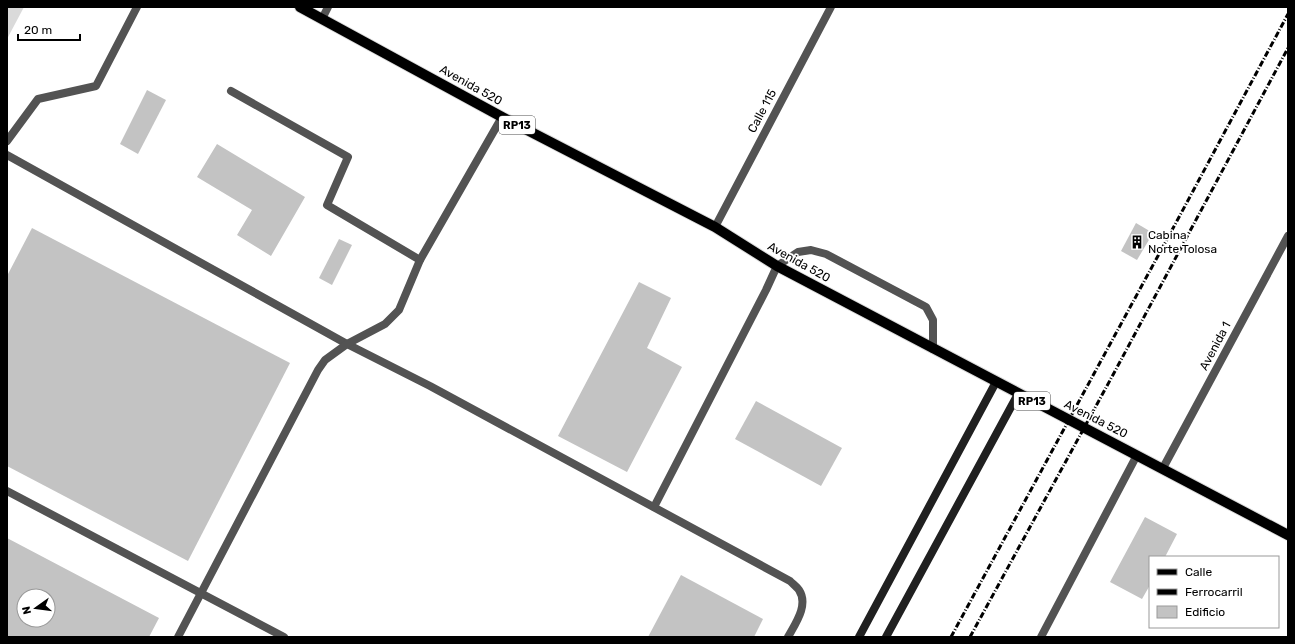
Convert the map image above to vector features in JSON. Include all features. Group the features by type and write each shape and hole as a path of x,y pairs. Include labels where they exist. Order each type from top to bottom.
{"main road":[{"name":"Avenida 520","path":"300,7 502,117 715,227 777,266 1288,535"}],"street":[{"path":"7,141 38,99 96,86 137,7"},
{"path":"322,19 328,7"},
{"name":"Calle 115","path":"715,227 831,7"},
{"path":"231,91 348,157 327,205 420,260"},
{"path":"178,637 318,370 325,360 346,344 385,324 398,310 420,260 502,117"},
{"path":"7,155 346,344 430,386 790,581 799,590 802,601 799,616 788,637"},
{"name":"Avenida 1","path":"1163,468 1288,236"},
{"path":"654,507 777,266 798,252 811,250 826,254 926,307 933,320 933,349"},
{"path":"858,637 996,382"},
{"path":"886,637 1018,394"},
{"path":"1041,637 1137,455"},
{"path":"7,491 284,637"}],"shaded area":[{"path":"7,7 24,7 7,39"}],"building":[{"path":"147,90 166,100 138,154 120,144"},
{"path":"217,144 305,197 271,256 237,235 252,210 197,177"},
{"name":"Cabina Norte Tolosa","path":"1136,223 1153,233 1137,260 1121,251"},
{"path":"32,228 290,363 188,561 7,466 7,276"},
{"path":"339,239 352,245 332,285 319,278"},
{"path":"639,282 671,298 647,348 682,367 627,472 558,436"},
{"path":"756,401 842,448 821,486 735,439"},
{"path":"1145,517 1177,534 1166,556 1149,556 1149,587 1142,599 1110,582"},
{"path":"7,538 159,618 149,637 7,637"},
{"path":"681,575 763,619 754,637 648,637"}],"railway":[{"path":"951,637 1288,14"},
{"path":"970,637 1114,373 1288,48"}],"place":[{"name":"Cabina Norte Tolosa","path":"1137,242"}]}
